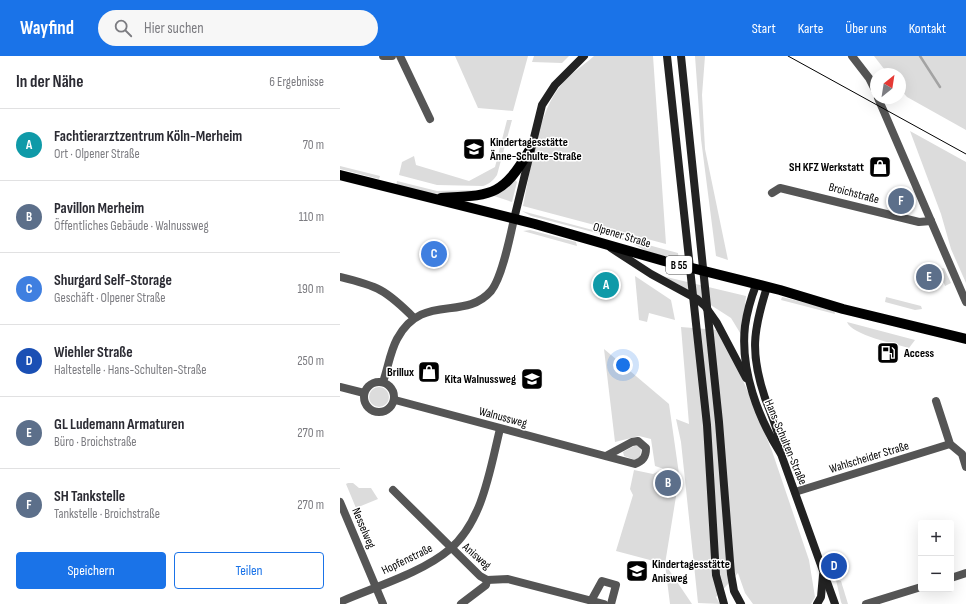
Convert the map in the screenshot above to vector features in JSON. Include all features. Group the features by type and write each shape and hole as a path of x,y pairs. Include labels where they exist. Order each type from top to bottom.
{"main road":[{"path":"514,219 539,113 546,98 564,74 584,56"},
{"path":"667,56 707,425 716,576 724,604"},
{"path":"681,56 719,422 732,583 741,604"},
{"name":"B 55","path":"431,199 481,195 495,190 510,181 529,151"},
{"name":"Olpener Straße","path":"340,175 602,242 664,261 756,284 842,309 966,339"},
{"path":"602,242 651,274 697,299 705,306 717,323 750,386"},
{"name":"Hans-Schulten-Straße","path":"756,284 747,313 744,334 745,360 750,386 773,442 781,454 835,604"},
{"path":"766,287 757,323 754,353 760,381 780,440 781,454"},
{"path":"817,604 821,597 823,570"}],"street":[{"path":"383,56 392,56"},
{"path":"400,56 430,119"},
{"path":"852,56 870,80"},
{"path":"881,104 966,302"},
{"name":"Broichstraße","path":"772,193 780,188 919,222 931,221"},
{"path":"383,382 398,338 414,318 434,309 461,307 473,304 490,291 498,277 514,219"},
{"path":"340,277 378,288 393,298 414,318"},
{"path":"383,382 391,387 395,400 390,409 380,413 366,405 364,393 371,384 383,382"},
{"path":"340,387 364,393"},
{"name":"Walnussweg","path":"395,400 606,456"},
{"path":"936,401 950,444 962,454 966,468"},
{"name":"Hopfenstraße","path":"340,602 422,567 451,548 474,516 482,497 500,429"},
{"name":"Wahlscheider Straße","path":"795,492 950,444"},
{"name":"Anisweg","path":"393,490 480,576 487,580 508,579 604,604"},
{"name":"Nesselweg","path":"340,502 383,604"},
{"path":"954,577 966,574"},
{"path":"461,604 486,585 487,580"},
{"path":"591,601 602,581 616,585 611,604"},
{"path":"866,604 918,588"}],"shaded area":[{"path":"455,56 528,56 513,111 478,108"},
{"path":"534,56 569,56 562,63 532,62"},
{"path":"594,56 653,56 666,244 523,206 536,142 546,110 553,96 565,80"},
{"path":"695,56 705,56 702,95 705,149 728,260 716,256 701,139"},
{"path":"874,56 966,56 966,130 907,97 906,68 883,68"},
{"path":"507,120 512,120 497,175 487,184 483,186 437,185 399,175 402,162 414,156 416,165 469,181 495,167"},
{"path":"910,131 966,162 966,283 951,249 941,214"},
{"path":"340,166 380,176 379,179 340,169"},
{"path":"515,180 517,182 512,202 491,195"},
{"path":"397,181 437,191 477,190 453,195 427,193 396,186"},
{"path":"522,211 678,253 679,261 646,251 628,241 531,216"},
{"path":"530,230 576,242 577,246 523,231"},
{"path":"944,268 951,283 945,286 943,281 939,283 940,286 935,285 939,269"},
{"path":"658,275 746,296 742,336 731,318 678,284"},
{"path":"635,276 671,300 675,320 649,313 647,322 639,320"},
{"path":"782,297 834,310 835,314 781,300"},
{"path":"886,297 921,306 922,309 915,310 885,302"},
{"path":"847,322 915,340 909,348 865,335 851,327"},
{"path":"681,327 718,330 745,385 772,451 809,560 815,597 811,604 753,604 745,593 738,573 716,597 720,604 698,603 681,442 676,419 689,424"},
{"path":"604,349 669,404 679,474 655,466 651,439 639,436 615,442"},
{"path":"379,387 386,390 389,397 386,404 379,407 372,404 369,397 372,390"},
{"path":"634,446 638,446 641,450 640,457 635,460 624,456 623,452"},
{"path":"634,470 653,474 659,471 679,478 665,564 616,551 633,495 630,489"},
{"path":"353,483 359,488 371,488 378,499 356,508 346,484"},
{"path":"665,564 692,604 670,604"},
{"path":"836,580 841,581 848,604 842,604 841,602"}],"waterway":[{"path":"920,56 940,87"}],"tram line":[{"path":"788,56 966,154"}],"place":[{"name":"Kindertagesstätte Änne-Schulte-Straße","path":"474,149"},
{"name":"SH KFZ Werkstatt","path":"880,167"},
{"name":"SH Tankstelle","path":"901,201"},
{"name":"Shurgard Self-Storage","path":"434,254"},
{"name":"GL Ludemann Armaturen","path":"929,277"},
{"name":"Fachtierarztzentrum Köln-Merheim","path":"606,285"},
{"name":"Access","path":"888,353"},
{"name":"Brillux","path":"429,372"},
{"name":"Kita Walnussweg","path":"532,379"},
{"name":"Pavillon Merheim","path":"668,483"},
{"name":"Wiehler Straße","path":"834,566"},
{"name":"Kindertagesstätte Anisweg","path":"637,571"}]}
